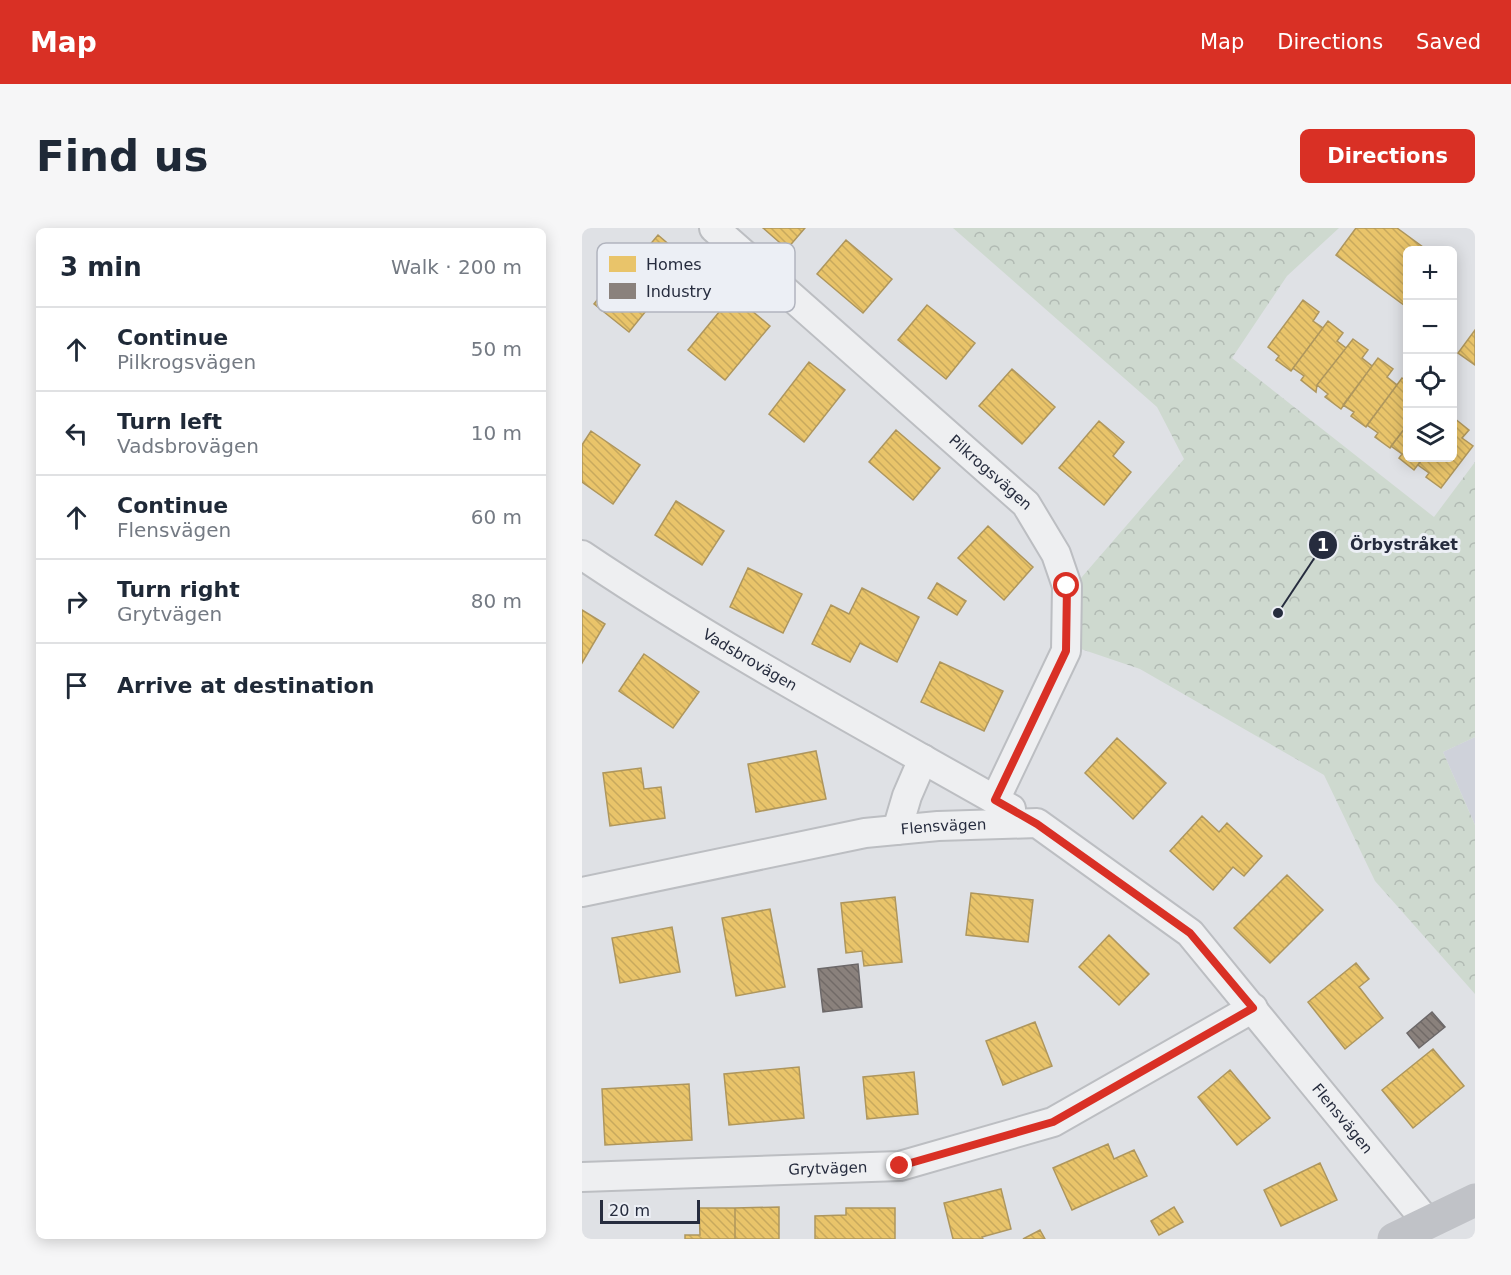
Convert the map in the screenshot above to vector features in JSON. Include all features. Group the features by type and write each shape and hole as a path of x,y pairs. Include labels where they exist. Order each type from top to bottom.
{"street":[{"name":"Pilkrogsvägen","path":"714,228 731,243"},
{"name":"Pilkrogsvägen","path":"795,300 1026,504 1056,554 1067,586 1066,651 995,800"},
{"name":"Vadsbrovägen","path":"582,555 646,598 733,651 1037,824"},
{"path":"897,830 907,796 923,759"},
{"name":"Flensvägen","path":"582,892 865,833 1037,824 1190,933 1427,1222"},
{"name":"Grytvägen","path":"582,1177 900,1166 1053,1122 1253,1008"},
{"path":"1394,1239 1475,1200"}],"shaded area":[{"path":"1475,737 1475,825 1443,752"}],"green space":[{"path":"953,228 1339,228 1287,276 1232,358 1434,517 1475,462 1475,737 1443,752 1475,825 1475,994 1375,881 1324,775 1140,669 1081,649 1081,578 1184,459 1157,407"}],"building: Homes":[{"path":"763,228 805,228 792,243 780,243"},
{"path":"1356,228 1397,228 1422,246 1403,246 1403,304 1336,255"},
{"path":"658,235 667,243 651,243"},
{"path":"846,240 892,279 863,313 817,274"},
{"path":"1303,300 1319,312 1313,321 1323,328 1291,371 1276,360 1279,356 1268,347"},
{"path":"927,305 975,343 946,379 898,340"},
{"path":"604,312 645,312 629,332"},
{"path":"719,312 753,312 770,326 725,380 688,350"},
{"path":"1328,321 1343,333 1337,341 1346,348 1317,385 1316,392 1301,380 1304,376 1293,368"},
{"path":"1475,330 1475,365 1458,353"},
{"path":"1353,339 1368,350 1362,358 1372,366 1341,409 1325,397 1328,394 1317,385"},
{"path":"1378,358 1393,369 1387,377 1397,385 1366,427 1351,416 1354,412 1343,405"},
{"path":"809,362 845,390 804,442 769,414"},
{"path":"1012,369 1055,407 1022,444 979,406"},
{"path":"1403,379 1403,431 1390,448 1375,437 1378,433 1367,425"},
{"path":"1457,420 1469,430 1462,438 1473,446 1441,488 1426,477 1429,473 1418,465 1420,462 1457,462"},
{"path":"1099,421 1124,442 1113,456 1131,472 1104,505 1059,468"},
{"path":"896,430 940,468 913,500 869,462"},
{"path":"1403,430 1403,461 1399,458 1402,454 1391,446"},
{"path":"591,431 640,465 613,504 582,482 582,445"},
{"path":"1404,462 1420,462 1414,470"},
{"path":"676,501 724,531 702,565 655,535"},
{"path":"988,526 1033,567 1004,600 958,558"},
{"path":"748,568 802,594 783,633 730,607"},
{"path":"937,583 966,601 957,615 928,598"},
{"path":"862,588 919,617 897,662 860,643 850,662 812,644 831,605 849,614"},
{"path":"582,610 605,624 582,663"},
{"path":"644,654 699,692 673,728 619,691"},
{"path":"940,662 1003,691 984,731 921,702"},
{"path":"1117,738 1166,783 1133,819 1085,773"},
{"path":"816,751 826,799 756,812 748,764"},
{"path":"641,768 644,789 661,787 665,818 610,826 603,773"},
{"path":"1202,816 1219,832 1227,823 1262,856 1244,876 1233,867 1213,890 1170,851"},
{"path":"1287,875 1323,910 1270,963 1234,928"},
{"path":"971,893 1033,900 1028,942 966,935"},
{"path":"895,897 902,962 864,966 862,951 846,953 841,903"},
{"path":"770,909 785,987 736,996 722,918"},
{"path":"672,927 680,972 620,983 612,938"},
{"path":"1109,935 1149,974 1119,1005 1079,967"},
{"path":"1356,963 1369,979 1359,987 1383,1018 1345,1049 1308,1002"},
{"path":"1035,1022 1052,1066 1003,1085 986,1041"},
{"path":"1433,1049 1464,1086 1413,1128 1382,1090"},
{"path":"799,1067 804,1118 729,1125 724,1074"},
{"path":"1230,1070 1270,1118 1237,1145 1198,1097"},
{"path":"914,1072 918,1114 867,1119 863,1077"},
{"path":"689,1084 692,1140 605,1145 602,1089"},
{"path":"1108,1144 1114,1159 1134,1150 1147,1176 1072,1210 1053,1168"},
{"path":"1320,1163 1337,1200 1281,1226 1264,1190"},
{"path":"1001,1189 1011,1229 982,1237 983,1239 953,1239 944,1203"},
{"path":"779,1207 779,1239 735,1239 735,1208"},
{"path":"1174,1207 1183,1222 1159,1235 1151,1221"},
{"path":"699,1208 735,1208 735,1239 685,1239 685,1235 700,1235"},
{"path":"846,1208 895,1208 895,1239 815,1239 815,1216 846,1215"},
{"path":"1040,1230 1045,1239 1023,1239"}],"building: Industry":[{"path":"858,964 862,1007 823,1012 818,969"},
{"path":"1432,1012 1445,1027 1419,1048 1407,1033"}],"place":[{"name":"Örbystråket","path":"1278,613"}],"route":[{"path":"900,1166 1053,1122 1253,1008 1190,933 1037,824 995,800 1066,651 1067,586"}]}
